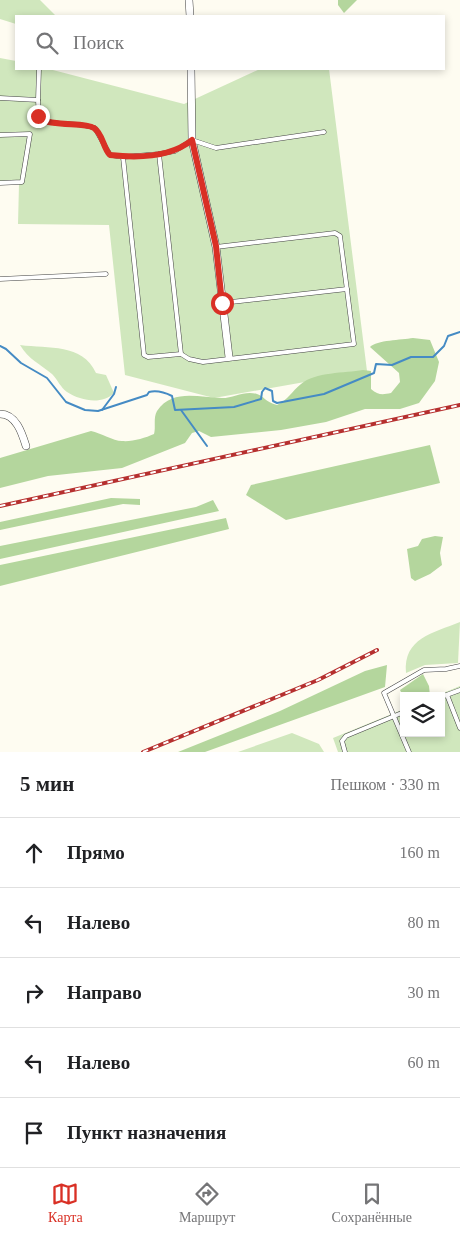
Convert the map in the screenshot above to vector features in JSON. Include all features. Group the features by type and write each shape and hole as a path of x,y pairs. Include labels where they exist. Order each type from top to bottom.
{"street":[{"path":"189,0 190,15"},
{"path":"190,70 192,140 216,246 229,357"},
{"path":"0,414 14,420 21,431 26,446"}],"lane":[{"path":"39,70 39,119 64,126 86,125 95,128 100,134 106,151 110,155 123,157 160,154 175,151 192,140 216,148 324,132"},
{"path":"0,98 38,100"},
{"path":"0,135 30,134 22,182 0,183"},
{"path":"160,154 181,354"},
{"path":"123,157 143,351 148,357 181,354 189,359 203,362 229,357 354,344 340,236 335,233 216,246"},
{"path":"0,279 106,274"},
{"path":"222,303 347,289"},
{"path":"409,752 384,693 424,670 460,666"},
{"path":"460,690 447,695 460,728"},
{"path":"345,752 342,741 346,736 400,714"}],"green space":[{"path":"0,0 40,0 55,15 15,15 15,24 0,19"},
{"path":"338,0 357,0 344,13 338,5"},
{"path":"0,58 15,61 15,70 53,70 184,104 258,70 329,70 367,371 214,398 125,375 109,225 18,224 19,184 0,185"},
{"path":"413,338 430,340 439,362 435,381 419,403 400,409 365,409 326,422 281,430 211,437 199,431 192,433 185,443 122,468 48,476 0,488 0,458 91,431 118,441 130,441 147,437 154,434 157,411 163,404 179,397 222,398 253,393 277,405 284,401 301,384 314,377 363,370 371,371 371,389 380,394 391,393 400,382 399,373 370,347 384,342"},
{"path":"20,345 64,349 73,352 90,363 96,373 106,375 114,393 109,397 98,400 79,398 73,395 65,390 52,374 30,358"},
{"path":"430,445 440,483 286,520 246,495 251,485"},
{"path":"111,498 140,499 140,505 123,504 0,530 0,522"},
{"path":"213,500 219,511 0,559 0,546 196,507"},
{"path":"226,518 229,529 0,586 0,565"},
{"path":"435,536 443,537 440,553 442,565 430,574 415,581 411,578 407,549 418,546 422,539"},
{"path":"460,622 458,663 425,665 406,673 406,661 409,652 415,644 430,634"},
{"path":"387,665 385,687 205,752 178,752 280,711 365,671"},
{"path":"423,674 429,686 430,692 401,692 400,690"},
{"path":"460,686 460,752 338,752 333,738 400,711 400,737 445,737 445,692"},
{"path":"292,733 319,744 324,752 238,752"}],"waterway":[{"path":"0,346 21,363 47,378 66,402 85,410 98,411 155,391 172,396 175,410 234,407 261,399 265,388 272,391 273,401 277,403 324,394 374,373 376,364 392,365 411,357 433,357 444,346 448,336 460,332"},
{"path":"102,410 114,394 116,387"},
{"path":"181,410 207,446"}],"railway":[{"path":"0,506 460,405"},
{"path":"143,752 318,680 377,650"}],"route":[{"path":"38,116 39,119 46,123 64,126 86,125 95,128 100,134 106,151 110,155 123,157 160,154 175,151 192,140 216,246 222,303"}]}
